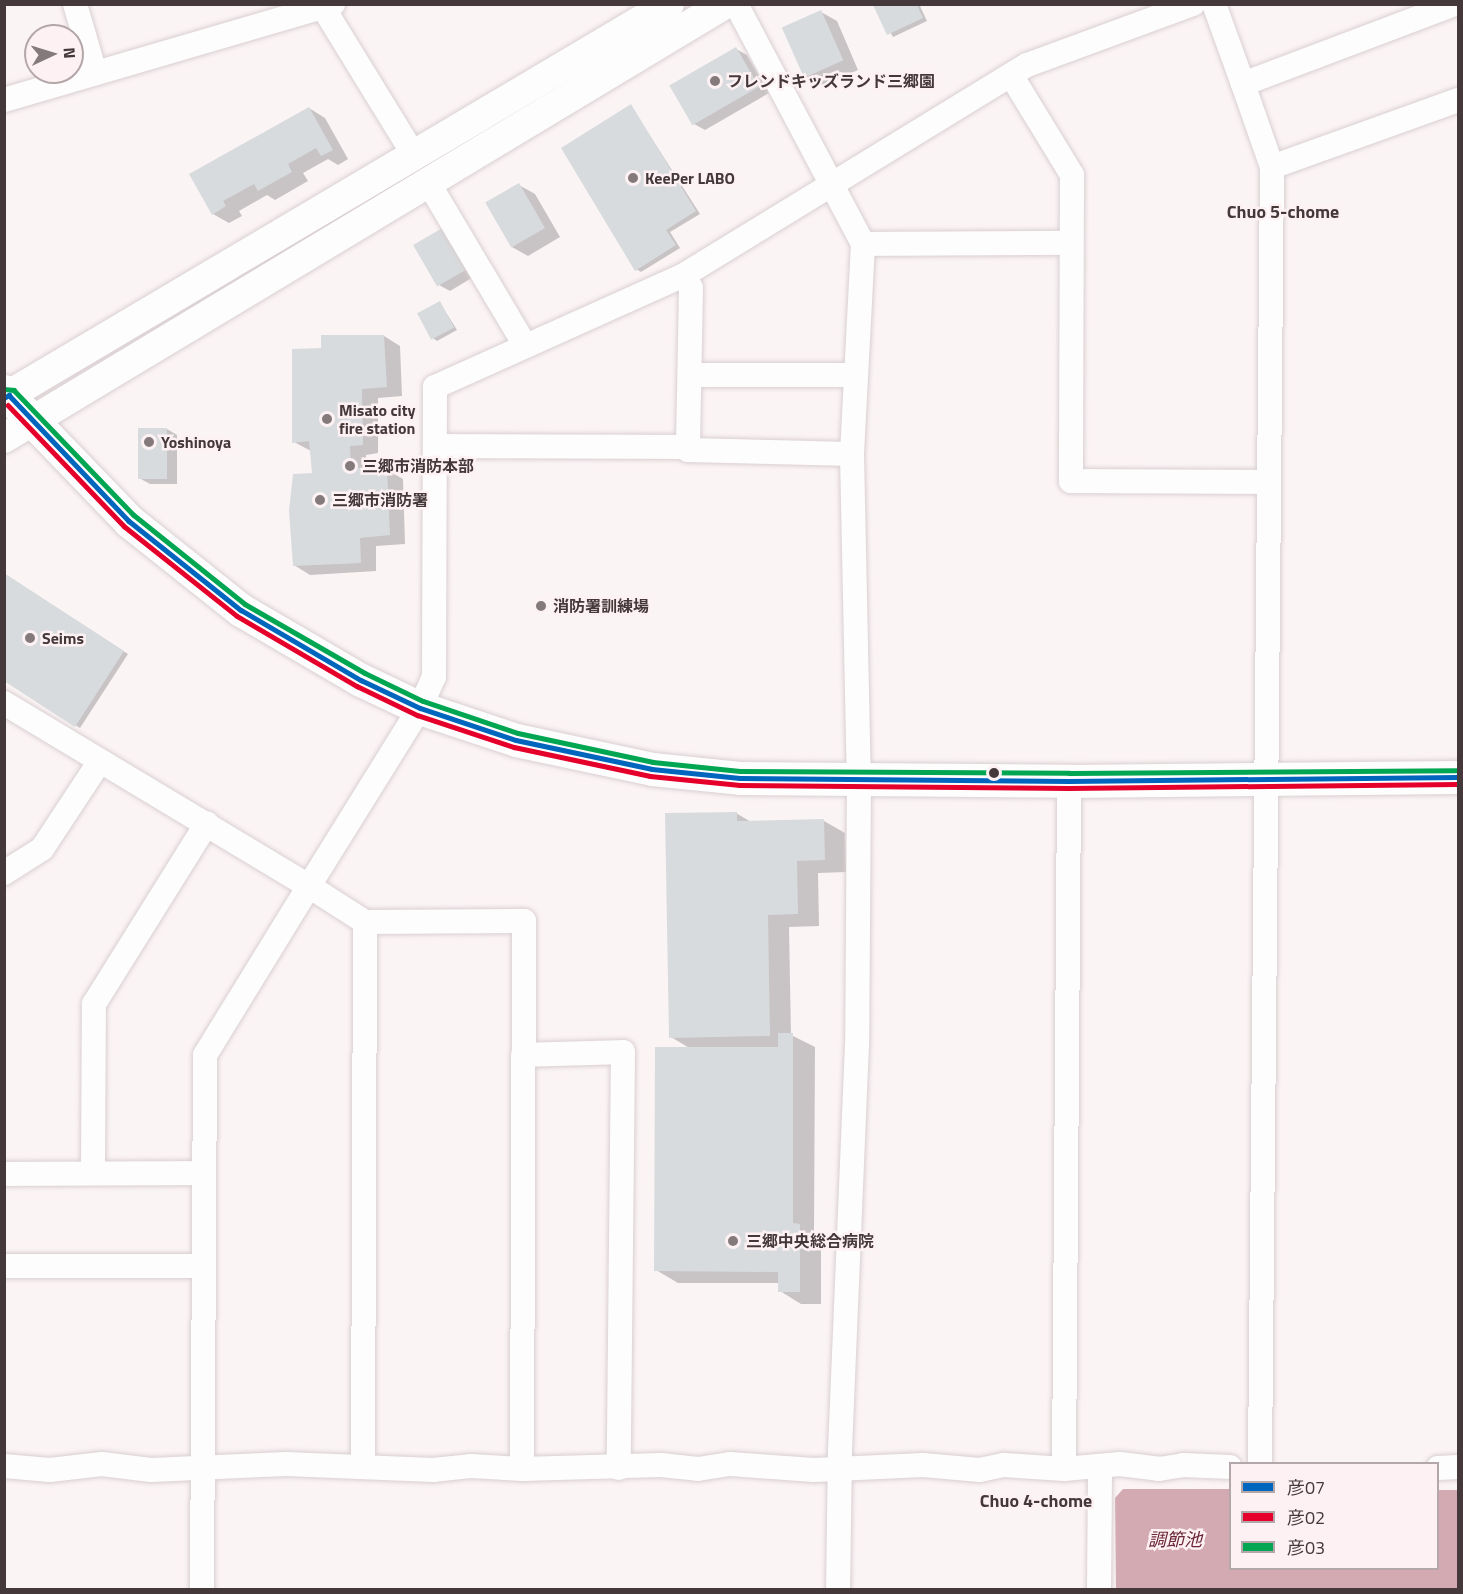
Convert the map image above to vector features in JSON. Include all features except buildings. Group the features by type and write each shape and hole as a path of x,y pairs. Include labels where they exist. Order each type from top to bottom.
{"main road":[{"path":"6,394 129,521 223,597 292,643 420,708 516,740 652,769 740,778 859,781 1069,781 1458,777"}],"street":[{"path":"75,4 95,73"},
{"path":"6,394 669,4"},
{"path":"4,438 725,4"},
{"path":"736,4 863,244 852,454 859,781 857,1044 839,1469 838,1590"},
{"path":"202,1590 205,1055 420,708 434,677 435,387 524,344 684,275 1027,65 1194,4"},
{"path":"1214,4 1272,167 1260,1462"},
{"path":"1243,84 1455,4"},
{"path":"4,100 325,6 414,154"},
{"path":"1011,75 1072,175 1071,481 1269,482"},
{"path":"1272,167 1458,100"},
{"path":"428,182 524,344"},
{"path":"863,244 1071,243"},
{"path":"684,275 691,288 688,447"},
{"path":"690,375 855,375"},
{"path":"435,446 688,447 688,450 852,454"},
{"path":"4,703 207,823 365,922 524,921 522,1469"},
{"path":"4,873 42,849 100,761"},
{"path":"1064,1469 1069,781"},
{"path":"93,1173 94,1004 207,823"},
{"path":"363,1466 365,922"},
{"path":"524,1055 623,1052 619,1467"},
{"path":"4,1174 203,1173"},
{"path":"4,1266 204,1266"},
{"path":"4,1466 50,1470 102,1464 151,1470 203,1466 522,1469 562,1465 619,1467 661,1465 698,1469 745,1464 839,1469 923,1465 980,1470 1021,1465 1064,1469 1100,1466 1229,1467"},
{"path":"1099,1590 1100,1466"},
{"path":"1439,1468 1458,1467"}],"water":[{"name":"調節池","path":"1123,1489 1229,1489 1229,1570 1439,1570 1439,1490 1458,1490 1458,1589 1116,1589 1115,1498"}],"transit line":[{"name":"彦03","path":"4,389 14,390 134,515 245,604 365,673 423,701 518,733 653,762 740,771 1069,773 1458,770"},
{"name":"彦07","path":"4,398 9,395 129,521 241,610 361,680 420,708 516,740 652,769 740,778 1069,781 1458,777"},
{"name":"彦02","path":"8,405 124,526 237,616 357,686 417,715 514,747 650,776 740,785 1069,788 1458,784"}],"place":[{"name":"フレンドキッズランド三郷園","path":"715,81"},
{"name":"KeePer LABO","path":"633,178"},
{"name":"Misato city fire station","path":"327,419"},
{"name":"Yoshinoya","path":"149,442"},
{"name":"三郷市消防本部","path":"350,466"},
{"name":"三郷市消防署","path":"320,500"},
{"name":"消防署訓練場","path":"541,606"},
{"name":"Seims","path":"30,638"},
{"name":"三郷中央総合病院","path":"733,1241"}],"district":[{"name":"Chuo 5-chome","path":"1283,212"},
{"name":"Chuo 4-chome","path":"1036,1501"}]}
